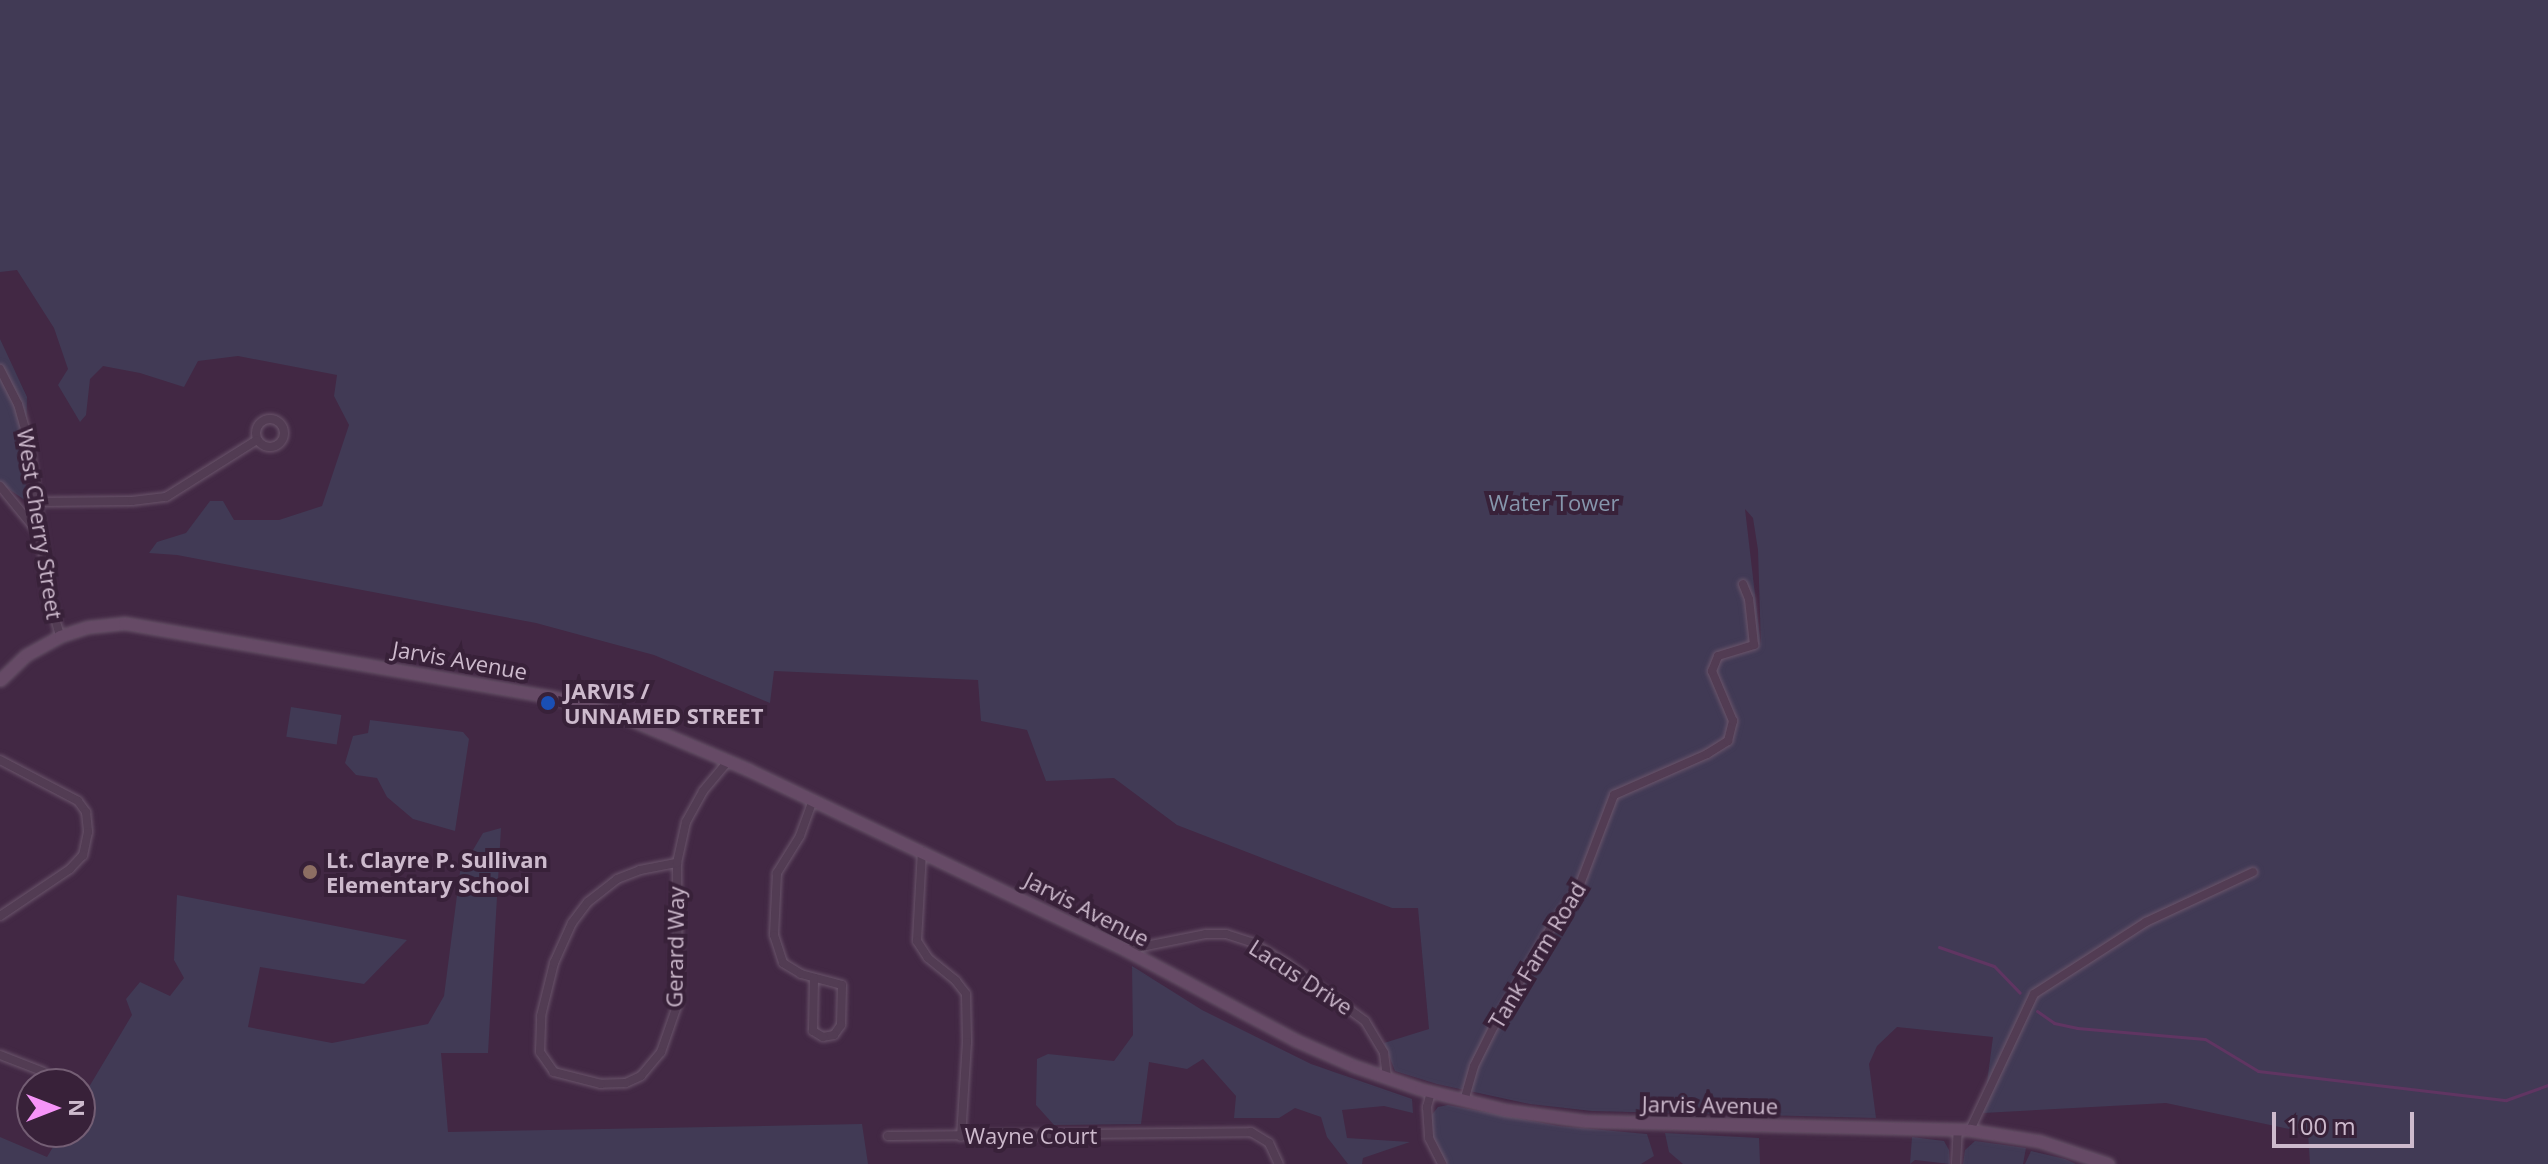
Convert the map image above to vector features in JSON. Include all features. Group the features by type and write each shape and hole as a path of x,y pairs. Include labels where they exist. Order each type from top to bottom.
{"street":[{"name":"West Cherry Street","path":"0,369 24,420 49,597 60,636"},
{"path":"38,502 132,501 166,497 257,440"},
{"path":"0,486 35,527 42,540"},
{"name":"Tank Farm Road","path":"1464,1101 1474,1066 1494,1026 1553,924 1577,892 1614,795 1707,754 1728,741 1733,721 1712,671 1718,656 1754,645 1749,599 1743,584"},
{"name":"Jarvis Avenue","path":"0,680 26,655 60,636 97,625 142,625 535,694 622,716 728,761 922,850 1126,950 1275,1031 1387,1078 1431,1092 1532,1114 1600,1122 1964,1130 2039,1141 2108,1164"},
{"path":"0,760 78,801 86,812 88,832 83,855 70,869 0,916"},
{"name":"Gerard Way","path":"677,863 652,866 617,879 588,902 572,923 554,963 541,1016 540,1052 542,1060 554,1072 601,1084 626,1083 648,1069 661,1052 678,1003 677,863 686,822 703,791 728,761"},
{"path":"813,800 800,836 777,873 773,908 778,957 790,968 842,985 841,1025 834,1035 823,1037 813,1031 814,978"},
{"path":"922,850 917,941 928,958 956,981 966,994 967,1042 961,1137"},
{"path":"1956,1164 1964,1130 2034,994 2146,922 2253,872"},
{"name":"Lacus Drive","path":"1126,950 1206,934 1226,934 1251,942 1286,963 1365,1021 1384,1053 1387,1078"},
{"path":"0,1055 34,1068"},
{"path":"1431,1092 1427,1107 1429,1138 1442,1164"},
{"name":"Wayne Court","path":"888,1136 1260,1135 1272,1147 1279,1164"}],"green space":[{"name":"Water Tower","path":"0,0 2548,0 2548,1164 2310,1164 2308,1133 2166,1103 1983,1113 1993,1037 1897,1027 1877,1046 1869,1064 1876,1118 1592,1111 1530,1104 1437,1084 1395,1071 1384,1043 1429,1029 1418,908 1392,908 1177,825 1114,778 1046,781 1027,730 981,721 978,680 774,671 770,703 654,655 536,623 177,555 149,553 157,542 186,533 210,501 223,501 234,520 279,520 322,506 349,425 334,396 337,375 238,356 198,361 184,387 140,373 103,366 90,379 86,415 80,422 58,385 68,369 54,328 17,270 0,272","holes":["1745,509 1753,518 1758,550 1761,646"]},
{"path":"0,339 27,397 25,480 29,503 0,483"},
{"path":"291,707 341,715 337,745 286,737"},
{"path":"370,720 463,732 469,739 455,831 413,819 387,797 377,778 356,775 345,763 353,736 368,733"},
{"path":"501,828 488,1053 441,1053 448,1132 862,1124 868,1164 0,1164 0,1137 16,1144 16,1148 26,1148 47,1157 52,1148 96,1148 96,1075 132,1015 126,999 140,982 170,996 184,978 174,960 177,895 407,940 364,984 260,967 248,1027 332,1043 428,1024 444,996 460,872 483,833"},
{"path":"1132,966 1202,1010 1311,1064 1412,1099 1413,1113 1384,1106 1342,1110 1347,1138 1410,1142 1363,1158 1362,1164 1348,1164 1327,1137 1321,1117 1295,1108 1279,1118 1234,1118 1236,1096 1203,1059 1187,1069 1149,1062 1141,1124 1054,1125 1036,1105 1037,1059 1048,1054 1114,1061 1133,1035"},
{"path":"1448,1105 1559,1126 1647,1134 1654,1156 1641,1164 1447,1164 1432,1137 1430,1117 1438,1107"},
{"path":"1665,1133 1759,1138 1760,1164 1683,1164 1669,1152"},
{"path":"1912,1137 1944,1141 1949,1150 1950,1164 1915,1160 1910,1164"},
{"path":"1975,1141 2026,1148 2023,1164 1963,1164 1965,1150"},
{"path":"2031,1151 2065,1159 2076,1164 2025,1164"}],"waterway":[{"path":"1939,947 1994,966 2020,993"},
{"path":"2037,1011 2054,1023 2077,1028 2205,1039 2258,1071 2506,1100 2548,1085"}],"place":[{"name":"JARVIS / UNNAMED STREET","path":"548,703"},
{"name":"Lt. Clayre P. Sullivan Elementary School","path":"310,872"}]}
